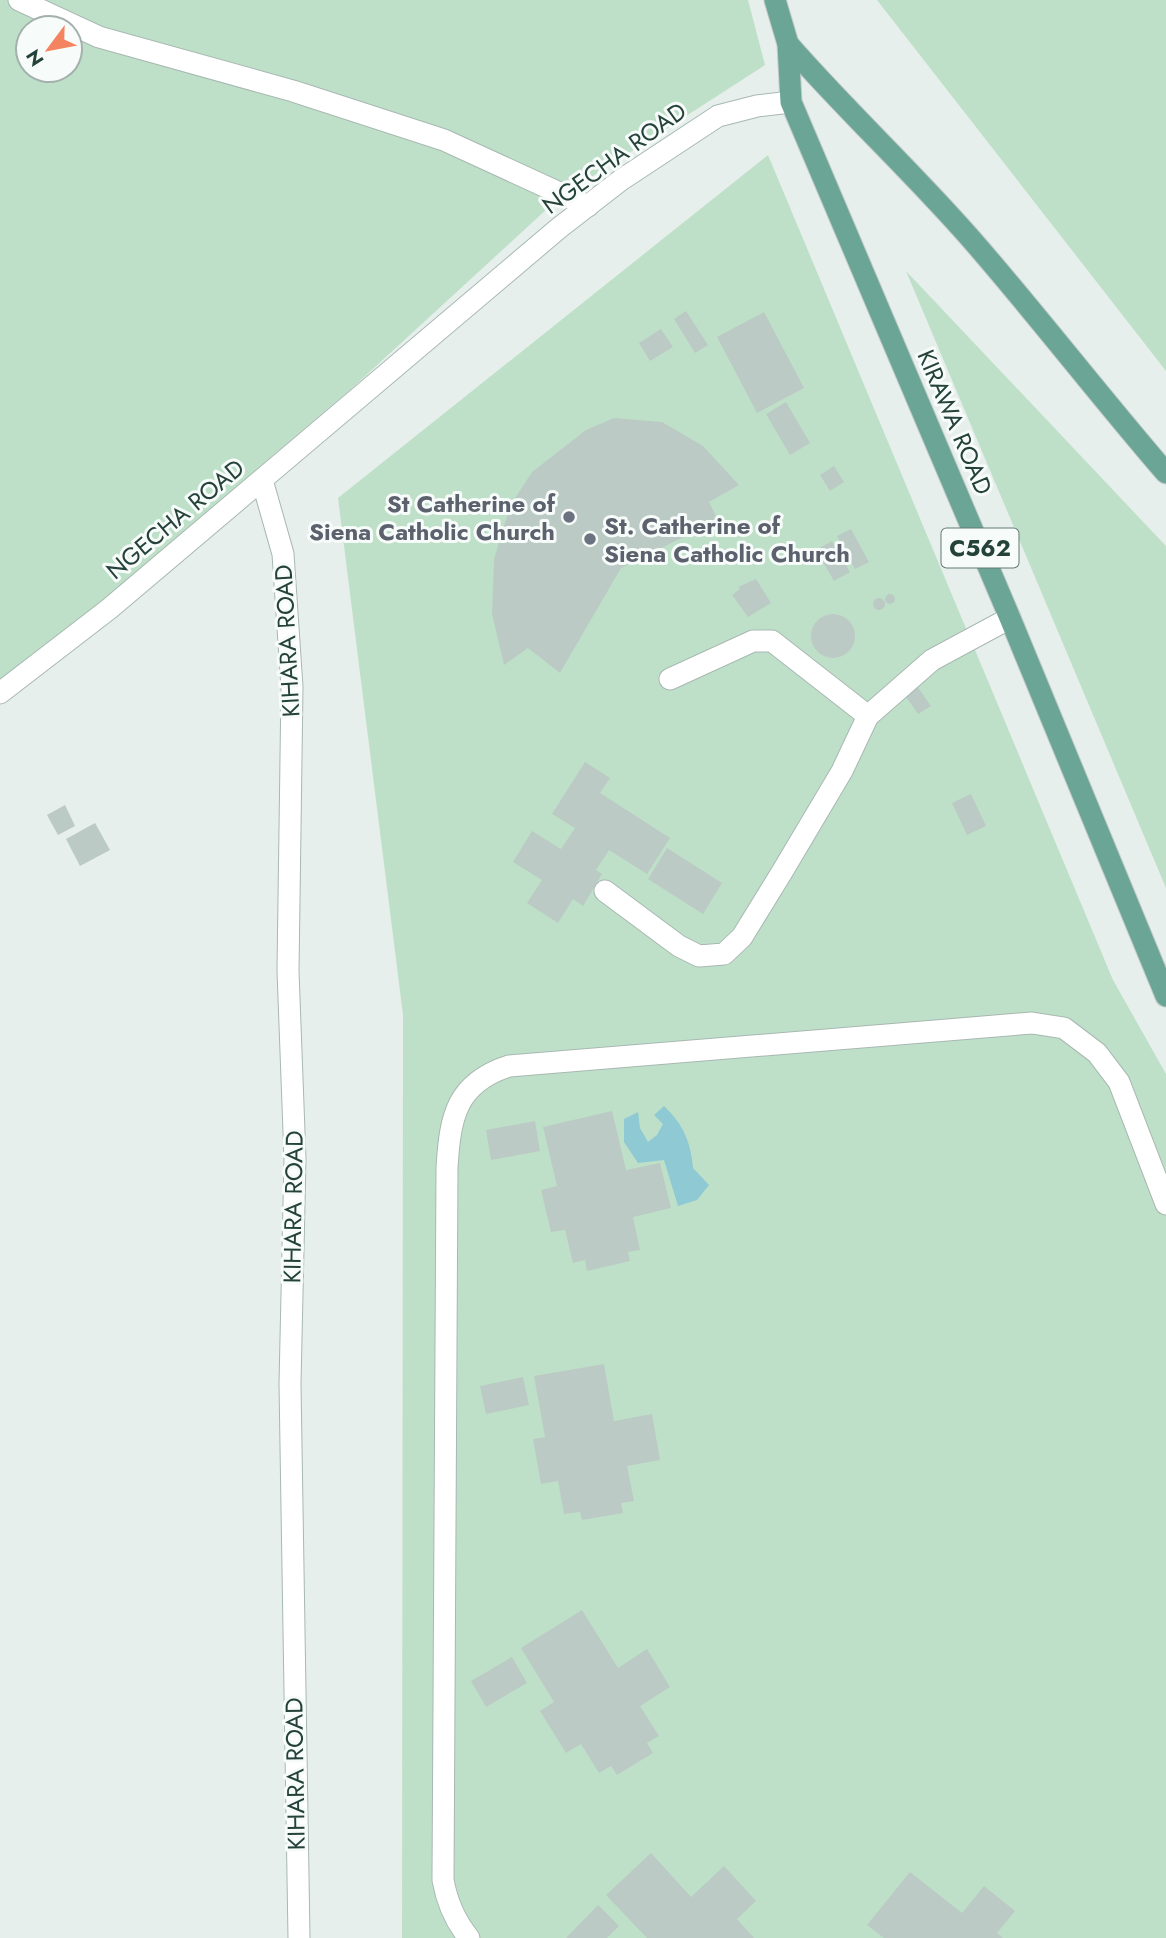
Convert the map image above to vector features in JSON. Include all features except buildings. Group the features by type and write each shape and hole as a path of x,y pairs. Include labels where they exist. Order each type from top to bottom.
{"main road":[{"path":"775,0 788,44 791,102"},
{"path":"788,44 833,96 898,160 977,246 1166,473"},
{"name":"KIRAWA ROAD","path":"791,102 1010,618 1166,996"}],"street":[{"path":"19,0 99,37 293,91 444,141 588,206"},
{"name":"NGECHA ROAD","path":"0,693 109,609 559,228 640,167 718,116 757,106 791,102"},
{"name":"KIHARA ROAD","path":"262,480 283,554 292,687 288,971 295,1159 290,1384 299,1938"},
{"path":"605,891 679,946 699,956 724,954 743,937 842,771 868,716 932,660 1010,618"},
{"path":"670,679 753,641 772,641 868,716"},
{"path":"469,1938 454,1915 443,1880 446,1168 456,1109 464,1094 477,1081 509,1066 1032,1023 1064,1028 1097,1053 1119,1082 1166,1204"}],"green space":[{"path":"0,0 748,0 765,65 559,198 351,389 69,629 0,683"},
{"path":"877,0 1166,0 1166,371"},
{"path":"768,155 1113,980 1166,1074 1166,1938 402,1938 403,1015 338,498"},
{"path":"906,271 1166,546 1166,888"}],"water":[{"path":"664,1106 685,1134 693,1168 709,1185 697,1200 678,1206 664,1160 638,1163 624,1142 624,1119 638,1112 640,1128 648,1142 657,1135 663,1124 654,1115"}],"place":[{"name":"St Catherine of Siena Catholic Church","path":"569,517"},
{"name":"St. Catherine of Siena Catholic Church","path":"590,539"}]}
